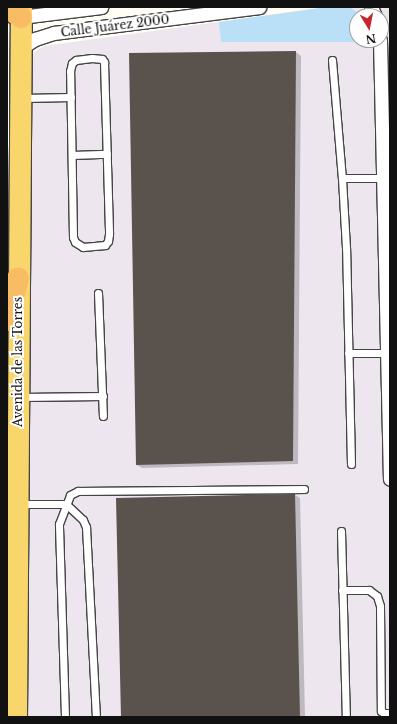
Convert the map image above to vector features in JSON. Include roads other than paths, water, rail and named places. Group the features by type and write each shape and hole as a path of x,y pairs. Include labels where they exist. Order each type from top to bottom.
{"highway":[{"path":"7,320 18,278"}],"main road":[{"name":"Avenida de las Torres","path":"16,10 21,48 18,278 16,717"}],"street":[{"name":"Calle Juárez 2000","path":"16,10 101,7"},
{"name":"Calle Juárez 2000","path":"21,48 35,39 54,34 211,10 259,7"},
{"path":"380,48 387,178 390,479"}],"lane":[{"path":"82,59 102,59 105,69 107,154 108,242 105,245 90,247 78,246 74,236 71,97 72,63 82,59"},
{"path":"332,60 342,178 351,464"},
{"path":"20,98 71,97"},
{"path":"72,155 107,154"},
{"path":"342,178 387,178"},
{"path":"98,293 103,416"},
{"path":"348,353 388,353"},
{"path":"18,398 103,396"},
{"path":"65,717 59,524 70,495 78,491 304,489"},
{"path":"18,504 66,504 83,520 86,527 96,717"},
{"path":"341,531 346,717"},
{"path":"342,590 370,590 377,596 380,606 381,711 384,714 390,713"}],"water":[{"path":"327,7 351,8 349,8 349,42 221,42 219,22"}]}
